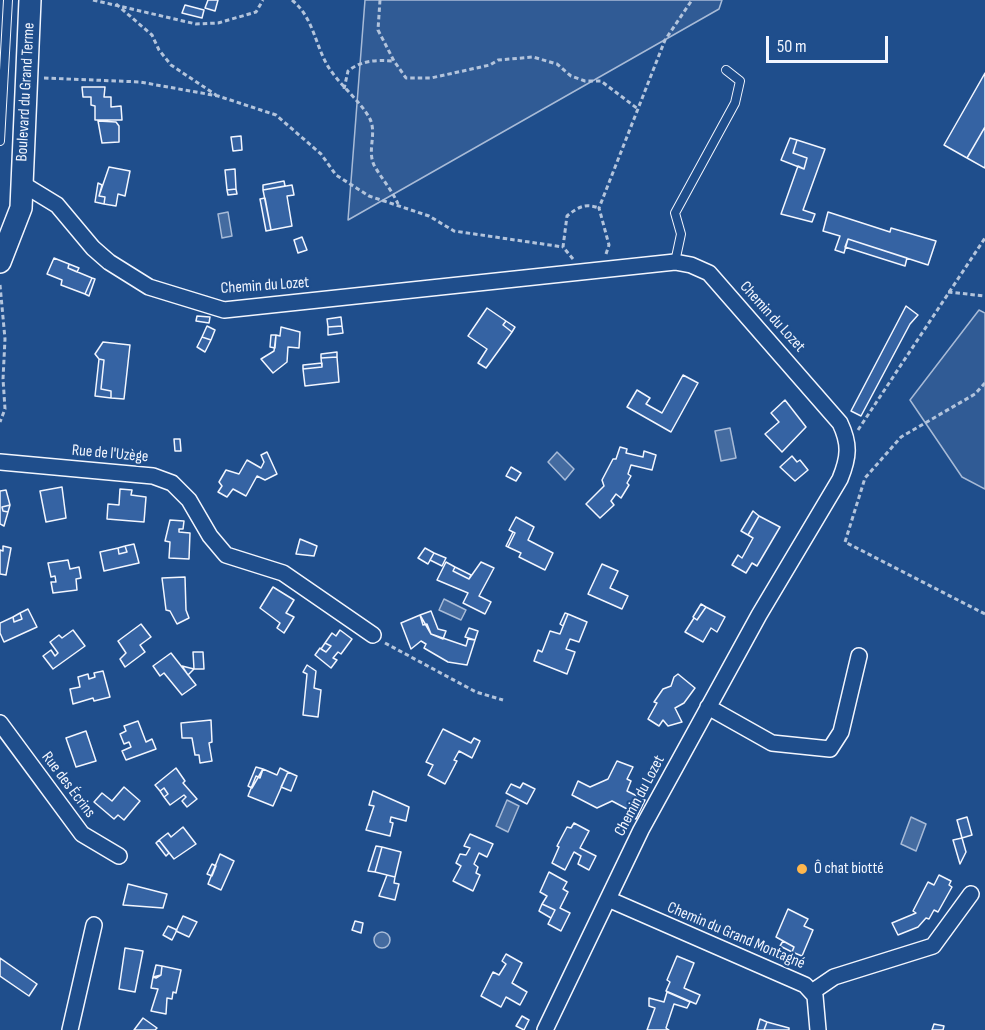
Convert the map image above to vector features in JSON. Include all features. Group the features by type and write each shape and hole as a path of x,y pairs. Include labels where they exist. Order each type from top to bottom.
{"street":[{"name":"Boulevard du Grand Terme","path":"0,262 3,236 21,208 30,0"},
{"name":"Chemin du Lozet","path":"21,183 57,205 93,248 109,262 149,287 224,310 675,262 691,265 709,273 818,395 840,423 849,444 846,464 840,479 708,707 641,830 545,1030"},
{"name":"Rue de l'Uzège","path":"0,462 153,476 172,483 189,500 210,536 226,555 283,573 373,636"},
{"path":"708,707 772,743 830,748 841,732 859,656"},
{"name":"Rue des Écrins","path":"0,723 82,834 119,856"},
{"path":"812,992 834,977 933,946 971,894"},
{"name":"Chemin du Grand Montagné","path":"608,899 793,979 812,992 818,1011 818,1030"},
{"path":"70,1030 94,925"}],"lane":[{"path":"0,141 8,0"},
{"path":"675,262 681,234 675,213 735,103 740,81 726,70"}],"path":[{"path":"93,0 196,24 218,23 256,12 263,0"},
{"path":"292,0 298,5 314,30 327,65 344,89 369,117 373,128 371,151 374,164 391,188 398,204"},
{"path":"298,0 298,5"},
{"path":"380,0 378,30 405,78 431,78 490,65 498,60 533,57 557,64 571,76 585,81 601,81 638,109"},
{"path":"28,77 140,82 218,96 276,115 321,154 336,175 369,196 429,216 454,231 563,247 574,261 595,271 609,245 599,208 665,40 692,0"},
{"path":"115,4 152,35 159,50 171,65 218,96"},
{"path":"344,89 348,71 357,64 373,60 394,61"},
{"path":"563,247 567,216 577,208 589,204 599,208"},
{"path":"849,444 947,292 985,238"},
{"path":"0,285 5,339 3,380 5,409 0,422"},
{"path":"947,292 985,296"},
{"path":"985,383 975,393 901,437 865,478 845,542 985,614"},
{"path":"373,636 403,655 476,692 503,700"}],"shaded area":[{"path":"365,0 722,0 719,9 348,220"},
{"path":"228,212 232,236 222,238 218,214"},
{"path":"979,310 985,313 985,489 962,477 910,400"},
{"path":"730,428 736,458 721,461 715,431"},
{"path":"557,452 574,469 565,480 548,462"},
{"path":"444,599 466,610 461,620 439,610"},
{"path":"507,800 519,806 508,832 496,826"},
{"path":"911,817 926,824 916,851 901,844"},
{"path":"382,932 390,940 382,948 374,940"}],"building":[{"path":"208,0 218,0 215,11 205,8"},
{"path":"185,5 204,10 202,18 182,13"},
{"path":"985,73 985,127 967,158 944,145"},
{"path":"82,87 105,87 104,97 111,97 111,107 121,106 122,120 95,120 95,106 91,105 91,97 83,97"},
{"path":"98,121 116,122 119,126 119,142 102,143"},
{"path":"985,127 985,168 967,158"},
{"path":"241,136 242,150 233,151 231,137"},
{"path":"790,138 797,140 793,153 807,158 804,169 781,160"},
{"path":"797,140 825,149 803,210 815,214 812,222 781,214 798,166 804,169 807,158 793,153"},
{"path":"109,167 130,171 125,196 118,194 116,206 104,204 105,197 99,196"},
{"path":"235,169 236,189 227,190 225,170"},
{"path":"284,181 285,186 263,190 263,185"},
{"path":"98,183 102,185 99,196 105,197 104,204 95,202"},
{"path":"292,185 294,195 287,196 292,226 271,230 263,190"},
{"path":"236,189 237,194 228,195 227,190"},
{"path":"265,198 271,230 266,231 260,199"},
{"path":"828,212 890,232 891,228 936,241 928,265 848,239 844,253 835,250 840,236 823,231"},
{"path":"302,237 307,250 298,253 294,240"},
{"path":"848,239 907,258 905,266 845,247"},
{"path":"54,258 69,264 68,268 92,278 85,294 61,285 62,280 47,274"},
{"path":"69,264 79,268 77,272 68,268"},
{"path":"92,278 95,279 89,296 85,294"},
{"path":"906,306 918,315 910,324 861,416 851,411"},
{"path":"487,308 506,321 503,325 512,332 486,368 478,363 487,349 468,336"},
{"path":"197,316 210,317 209,323 196,321"},
{"path":"341,317 342,326 328,327 327,319"},
{"path":"506,321 515,327 512,332 503,325"},
{"path":"207,326 215,330 211,340 202,337"},
{"path":"342,326 343,333 328,335 328,327"},
{"path":"281,327 300,332 299,348 288,347 287,362 273,373 261,359 274,351 276,335 280,336"},
{"path":"271,335 276,335 275,348 270,347"},
{"path":"202,337 211,340 205,352 197,347"},
{"path":"103,342 130,345 124,399 111,398 111,391 101,389 104,360 99,359 95,354"},
{"path":"337,352 337,357 321,358 321,354"},
{"path":"337,357 339,382 305,386 303,369 322,367 321,358"},
{"path":"99,359 104,360 101,389 111,391 111,398 95,396"},
{"path":"322,363 322,367 303,369 303,365"},
{"path":"683,375 698,383 671,432 627,407 637,390 650,398 646,404 662,413"},
{"path":"785,400 806,427 782,452 765,434 779,422 771,413"},
{"path":"174,439 180,439 181,451 175,451"},
{"path":"620,447 627,449 626,453 643,457 644,451 656,455 652,470 631,465 628,474 631,476 627,483 629,485 621,498 616,494 611,501 614,505 600,518 586,504 604,486 602,480 613,459 616,459"},
{"path":"267,452 277,474 265,480 257,476 246,496 233,489 227,497 218,492 222,486 219,482 226,470 239,474 247,460 261,468 264,462 261,455"},
{"path":"792,456 797,462 800,460 808,470 795,481 780,467"},
{"path":"511,467 521,473 516,481 506,476"},
{"path":"62,487 66,518 46,522 40,491"},
{"path":"120,489 132,490 131,495 146,497 144,522 107,519 108,504 119,505"},
{"path":"6,490 10,505 2,507 3,511 8,512 4,526 0,524 0,491"},
{"path":"10,505 8,512 3,511 2,507"},
{"path":"753,511 759,516 748,535 741,531"},
{"path":"759,516 780,527 757,566 752,563 746,573 732,565 738,555 742,558 753,538 748,535"},
{"path":"516,517 534,527 528,540 553,553 545,570 519,557 521,553 508,547 515,533 509,530"},
{"path":"170,520 184,521 183,529 179,529 179,532 190,533 189,559 169,558 170,542 165,541"},
{"path":"513,532 515,533 508,547 506,546"},
{"path":"300,539 317,546 314,556 296,554"},
{"path":"134,544 139,563 104,571 100,552 118,548 119,554 127,552 125,546"},
{"path":"3,546 11,548 6,575 0,574 0,550 3,551"},
{"path":"125,546 127,552 119,554 118,548"},
{"path":"425,548 434,553 428,564 418,558"},
{"path":"434,553 446,558 442,566 430,560"},
{"path":"68,560 70,569 79,567 81,578 76,579 77,590 53,593 51,582 56,582 55,576 51,577 48,563"},
{"path":"446,562 455,567 453,571 469,579 481,562 494,568 479,596 491,602 485,614 463,603 468,593 437,580"},
{"path":"602,564 618,571 610,588 628,596 622,609 588,594"},
{"path":"455,567 471,575 469,579 453,571"},
{"path":"185,577 186,610 189,618 177,624 170,611 166,610 162,578"},
{"path":"273,587 294,600 286,613 294,617 284,633 277,628 280,623 260,608"},
{"path":"701,604 706,607 697,620 693,617"},
{"path":"706,607 725,617 717,632 711,628 703,642 685,632 694,618 697,620"},
{"path":"28,609 37,627 4,642 0,633 0,623 13,617 14,622 22,619 20,613"},
{"path":"431,611 438,629 446,631 443,639 431,634 427,624 423,625 420,615"},
{"path":"20,613 22,619 14,622 13,617"},
{"path":"565,613 568,614 563,626 560,624"},
{"path":"568,614 587,622 579,642 570,639 566,649 575,652 567,674 534,661 538,650 542,652 550,631 560,634"},
{"path":"420,615 431,634 466,646 468,639 475,640 467,665 448,662 424,648 426,644 421,641 411,649 401,623"},
{"path":"141,624 151,637 140,645 145,652 125,667 120,659 126,653 118,641"},
{"path":"469,628 478,631 475,640 465,637"},
{"path":"73,630 85,646 53,669 43,656 51,650 55,656 58,653 50,642 59,635 62,638"},
{"path":"340,630 352,639 341,654 338,652 333,658 337,660 331,668 315,655 320,648 326,652 331,646 325,643 332,633 336,636"},
{"path":"325,643 331,646 326,652 321,649"},
{"path":"193,652 203,652 204,669 194,669"},
{"path":"171,653 196,685 182,695 164,673 160,676 153,666"},
{"path":"307,665 316,671 314,688 321,690 318,717 303,715 307,674 303,672"},
{"path":"182,666 194,669 188,675"},
{"path":"103,671 110,697 94,701 93,698 73,704 70,689 80,687 78,677 88,674 89,679 95,677 94,673"},
{"path":"678,674 695,688 684,703 675,708 682,722 668,726 663,720 659,726 648,719 657,703 654,702 663,689 671,686 674,677"},
{"path":"211,720 212,742 209,743 212,761 200,763 199,755 195,755 192,738 182,738 181,723"},
{"path":"138,721 146,742 152,739 156,749 126,760 122,751 131,747 129,742 124,744 120,734 126,731 124,726"},
{"path":"443,729 471,743 474,738 480,741 472,758 459,751 454,760 457,761 445,784 428,775 433,765 426,762"},
{"path":"86,731 96,761 76,767 66,738"},
{"path":"617,761 633,767 627,779 631,781 627,791 645,800 636,819 627,815 629,810 612,801 597,808 572,795 578,781 590,787 608,779"},
{"path":"256,767 263,769 252,788 248,786"},
{"path":"176,768 185,781 183,783 197,799 187,807 182,801 186,797 184,795 170,805 164,797 168,794 164,788 160,791 155,785"},
{"path":"280,768 288,772 273,806 248,796 256,776 260,778 263,769 277,775"},
{"path":"288,772 297,776 291,791 281,787"},
{"path":"523,783 535,789 527,804 506,793 511,784 520,788"},
{"path":"124,787 140,801 124,820 118,815 114,819 94,802 102,793 112,801"},
{"path":"164,788 168,794 164,797 160,791"},
{"path":"373,791 409,807 406,821 391,817 390,822 393,823 390,836 366,830 374,806 369,805"},
{"path":"967,817 972,835 962,838 957,820"},
{"path":"574,823 589,831 580,848 596,856 589,870 578,864 581,856 574,852 565,870 552,863 559,847 557,846 567,827 571,828"},
{"path":"183,827 196,844 174,859 159,840 168,833 171,837"},
{"path":"470,834 493,844 487,857 479,853 474,864 478,867 476,873 480,875 473,891 453,881 461,866 456,863 460,854 466,855 470,848 464,846"},
{"path":"962,838 966,852 960,864 953,840"},
{"path":"159,840 169,853 166,856 156,843"},
{"path":"376,846 382,847 375,872 368,871"},
{"path":"382,847 401,852 395,877 375,872"},
{"path":"220,854 234,861 221,890 208,884"},
{"path":"212,864 216,866 212,876 207,874"},
{"path":"549,872 567,882 563,889 568,892 560,908 570,913 561,931 548,924 555,910 542,904 547,896 540,892"},
{"path":"387,875 395,877 394,883 399,884 395,900 379,896"},
{"path":"939,875 951,881 949,885 952,887 938,912 934,910 929,919 926,918 918,927 898,935 892,923 916,913 913,911 928,882 934,885"},
{"path":"128,884 167,894 163,908 123,905"},
{"path":"542,904 555,910 551,918 539,911"},
{"path":"788,909 808,919 804,926 813,930 802,956 792,952 794,947 776,937"},
{"path":"183,916 197,922 189,937 176,931"},
{"path":"355,921 363,923 361,933 352,930"},
{"path":"168,926 177,930 172,940 163,935"},
{"path":"783,941 794,947 792,952 780,946"},
{"path":"125,948 143,951 135,992 119,989"},
{"path":"506,954 522,963 512,983 527,992 520,1005 506,997 501,1007 481,996 493,972 499,975 506,964 502,961"},
{"path":"677,956 694,963 684,988 700,995 696,1004 666,991 670,982 667,980"},
{"path":"0,958 37,984 29,996 0,976"},
{"path":"156,965 162,966 161,975 156,978 153,977"},
{"path":"162,966 181,970 176,993 173,992 172,999 167,998 166,1014 151,1011 158,989 151,988 153,977 161,975"},
{"path":"667,992 690,1002 687,1008 674,1004 666,1028 669,1030 647,1030 655,1008 649,1006 649,998 664,1002"},
{"path":"522,1016 529,1020 524,1030 516,1026"},
{"path":"143,1018 157,1028 155,1030 134,1030"},
{"path":"760,1019 767,1022 764,1030 757,1030"},
{"path":"767,1022 789,1028 789,1030 764,1030"},
{"path":"934,1024 944,1026 943,1030 932,1030"}],"place":[{"name":"Ô chat biotté","path":"802,869"}]}
